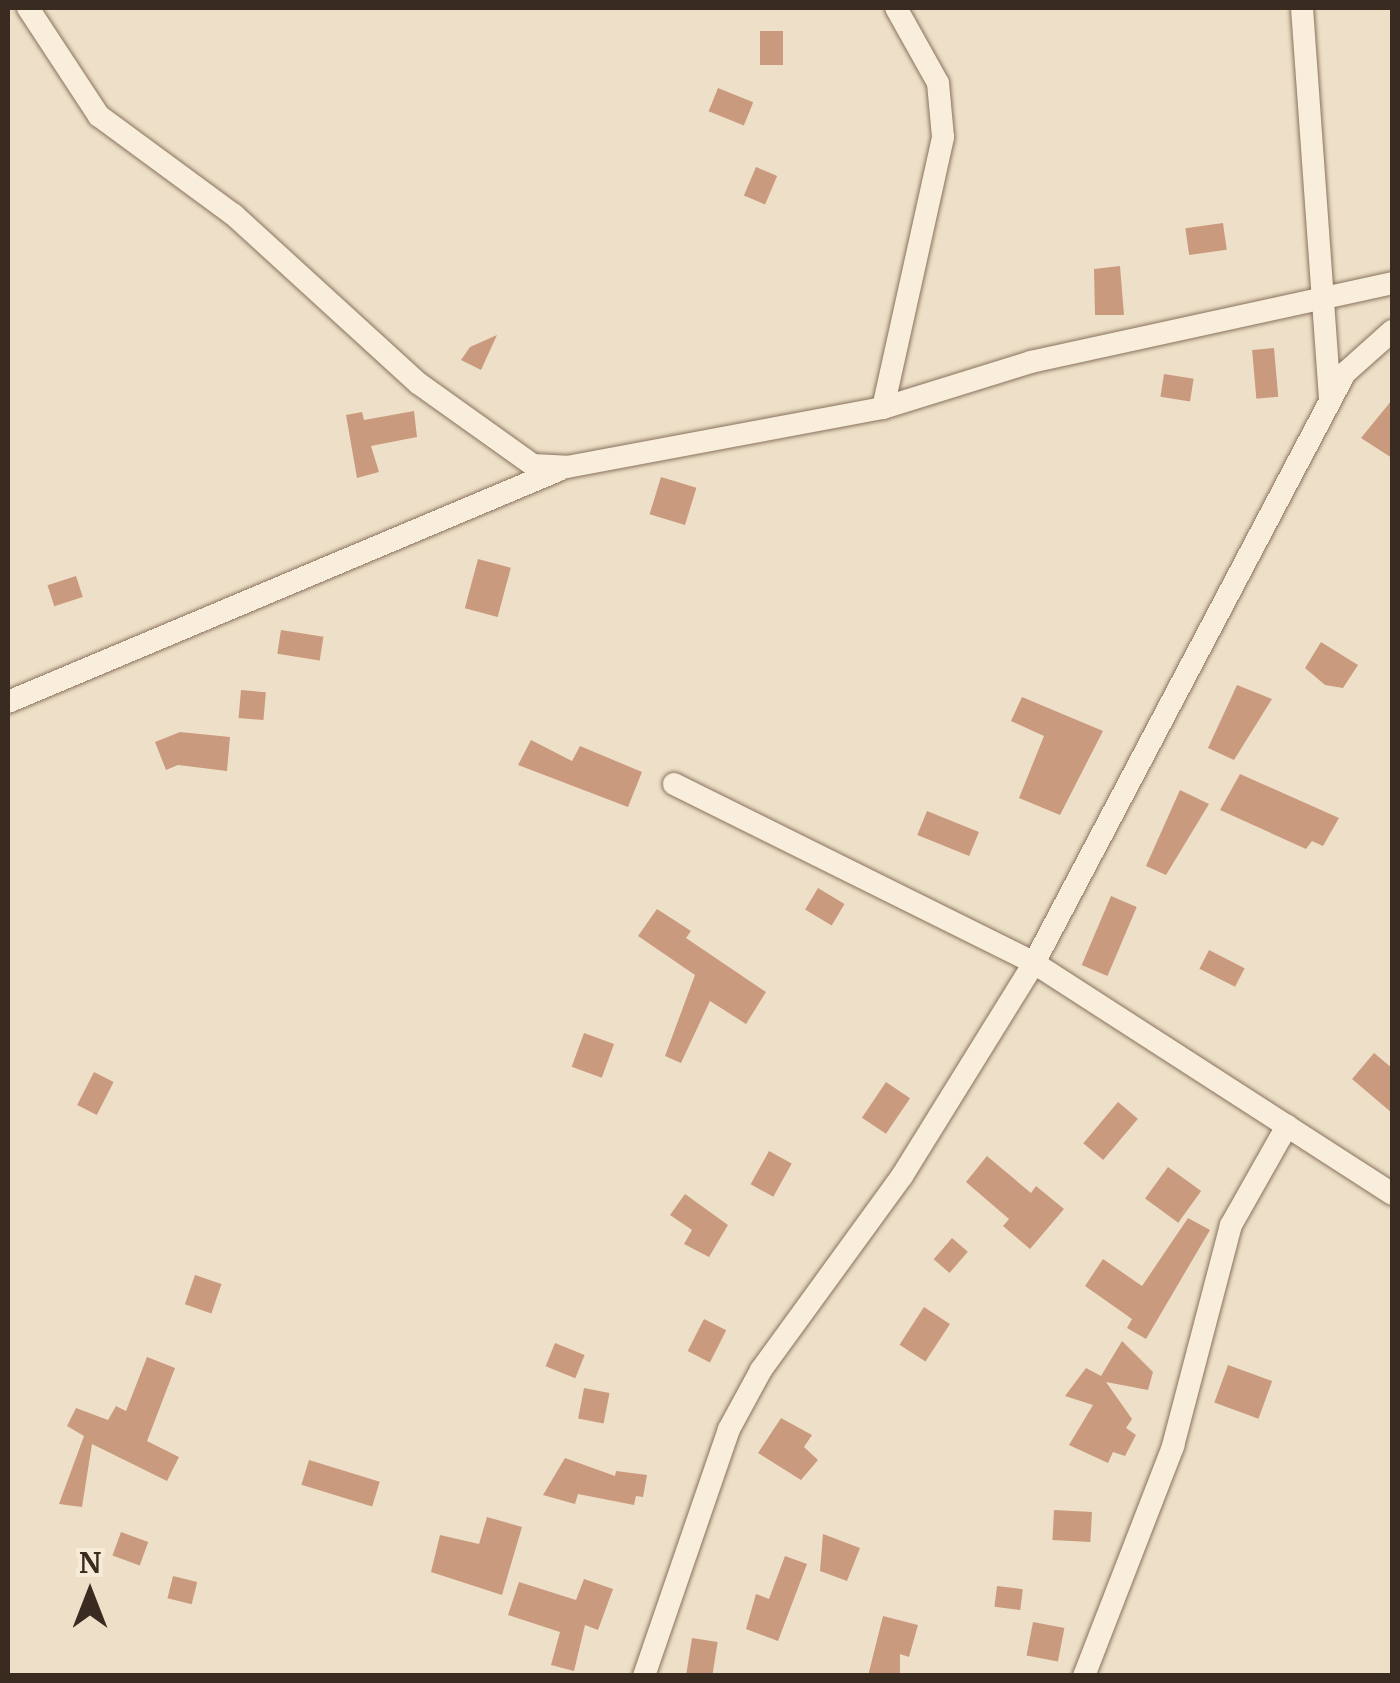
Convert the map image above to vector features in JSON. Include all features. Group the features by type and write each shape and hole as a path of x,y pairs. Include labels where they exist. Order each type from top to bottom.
{"street":[{"path":"28,8 99,116 234,215 476,429 534,465 567,467"},
{"path":"882,408 943,138 938,83 896,8"},
{"path":"1302,8 1318,297 1330,400"},
{"path":"8,702 567,467 882,408 1031,362 1392,283"},
{"path":"644,1676 737,1414 902,1176 1034,964 1345,373 1392,332"},
{"path":"674,784 1034,964 1392,1194"},
{"path":"1084,1676 1173,1446 1201,1319 1231,1224 1287,1126"}],"building":[{"path":"760,31 783,31 783,65 760,65"},
{"path":"718,88 753,102 744,125 709,111"},
{"path":"756,167 777,176 765,205 744,196"},
{"path":"1223,223 1227,250 1189,255 1185,228"},
{"path":"1120,266 1124,315 1095,315 1094,269"},
{"path":"497,335 481,370 461,360 470,347"},
{"path":"1274,348 1278,397 1256,399 1252,350"},
{"path":"1164,374 1194,379 1190,401 1160,397"},
{"path":"1392,400 1392,458 1361,438"},
{"path":"414,411 417,437 371,446 379,472 357,478 346,415 362,412 364,420"},
{"path":"661,477 696,488 685,525 650,514"},
{"path":"478,559 511,568 498,617 465,608"},
{"path":"76,576 83,597 54,606 47,585"},
{"path":"281,630 323,637 320,660 277,654"},
{"path":"1321,642 1358,665 1343,688 1325,685 1305,668"},
{"path":"1237,685 1272,699 1234,760 1208,748"},
{"path":"241,690 266,692 263,720 239,718"},
{"path":"1022,697 1103,731 1060,815 1019,798 1044,736 1011,721"},
{"path":"180,732 230,737 227,771 178,765 166,770 155,742"},
{"path":"531,740 572,761 580,746 642,772 628,807 518,765"},
{"path":"1240,774 1339,818 1323,846 1312,841 1306,849 1220,810"},
{"path":"1180,790 1209,804 1166,875 1146,866"},
{"path":"927,811 979,832 969,856 917,835"},
{"path":"818,888 845,904 832,925 805,909"},
{"path":"1111,896 1137,907 1107,976 1082,965"},
{"path":"657,909 691,931 686,938 766,992 746,1024 710,1001 681,1063 665,1056 695,975 638,936"},
{"path":"1209,950 1245,968 1235,987 1199,969"},
{"path":"584,1033 614,1044 602,1078 572,1067"},
{"path":"1374,1053 1392,1068 1392,1113 1352,1079"},
{"path":"94,1072 114,1082 97,1115 77,1105"},
{"path":"886,1082 910,1098 886,1134 862,1118"},
{"path":"1118,1102 1138,1119 1103,1160 1083,1143"},
{"path":"769,1151 792,1164 773,1197 751,1184"},
{"path":"987,1156 1031,1193 1036,1186 1064,1209 1030,1249 1003,1226 1009,1219 966,1182"},
{"path":"1168,1167 1201,1191 1178,1223 1145,1199"},
{"path":"685,1194 728,1225 709,1257 684,1244 692,1230 670,1215"},
{"path":"1188,1218 1210,1230 1146,1339 1127,1328 1132,1319 1085,1286 1103,1259 1142,1286"},
{"path":"952,1238 968,1252 949,1273 934,1259"},
{"path":"195,1275 221,1284 211,1313 185,1304"},
{"path":"924,1307 950,1324 925,1362 899,1345"},
{"path":"704,1319 726,1330 710,1362 688,1351"},
{"path":"1122,1341 1153,1372 1148,1390 1106,1382 1132,1419 1126,1428 1136,1435 1125,1456 1113,1452 1108,1463 1069,1445 1093,1405 1065,1396 1086,1368 1101,1376"},
{"path":"555,1343 585,1355 575,1378 546,1366"},
{"path":"147,1357 175,1368 147,1441 179,1457 167,1481 92,1444 82,1507 59,1504 84,1436 67,1426 76,1408 108,1420 116,1406 126,1411"},
{"path":"1228,1365 1272,1381 1258,1419 1214,1403"},
{"path":"584,1388 610,1393 604,1423 578,1418"},
{"path":"781,1418 812,1435 804,1447 818,1460 801,1480 758,1453"},
{"path":"565,1458 615,1476 616,1471 647,1475 643,1497 636,1496 634,1505 578,1494 575,1504 543,1495"},
{"path":"309,1460 380,1482 372,1506 301,1485"},
{"path":"1054,1510 1092,1512 1090,1542 1052,1540"},
{"path":"487,1517 522,1527 502,1595 431,1572 440,1535 479,1544"},
{"path":"121,1532 148,1542 140,1565 112,1555"},
{"path":"823,1534 860,1548 847,1581 820,1571"},
{"path":"785,1556 807,1564 778,1641 746,1629 756,1594 769,1599"},
{"path":"173,1576 197,1582 192,1604 167,1598"},
{"path":"584,1579 613,1589 598,1630 585,1625 574,1671 551,1665 560,1632 508,1615 519,1582 576,1600"},
{"path":"997,1586 1023,1589 1020,1610 994,1607"},
{"path":"883,1616 918,1625 909,1657 900,1654 900,1676 868,1676"},
{"path":"1033,1622 1064,1628 1058,1661 1027,1655"},
{"path":"692,1638 718,1642 712,1676 686,1674"}]}
